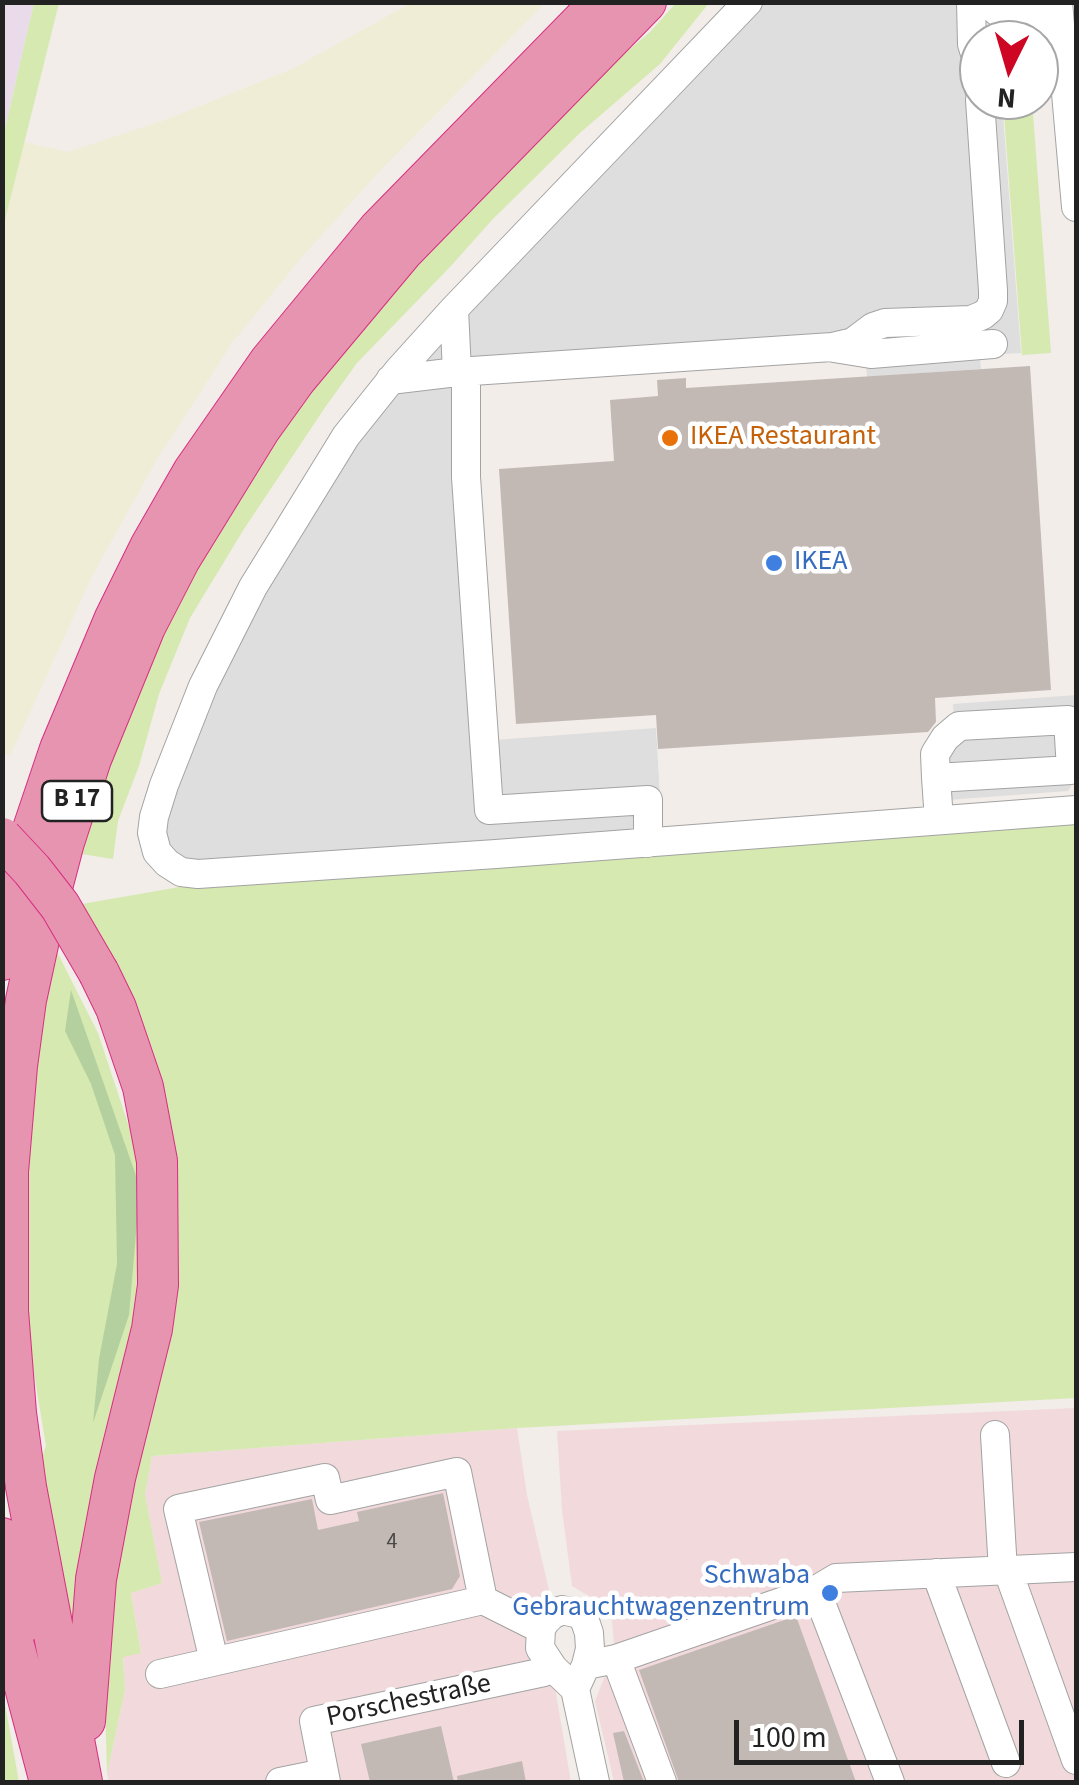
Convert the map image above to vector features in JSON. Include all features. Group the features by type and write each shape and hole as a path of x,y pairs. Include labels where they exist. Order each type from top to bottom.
{"highway":[{"name":"B 17","path":"2,960 32,832 60,749 115,618 193,472 270,361 378,230 601,2"},
{"name":"B 17","path":"71,1782 16,1413 7,1293 8,1172 17,1066 30,981 64,842 91,759 144,627 180,559 260,429 296,378 404,250 646,2"},
{"path":"2,838 60,906 116,1008 143,1086 157,1162 158,1285 152,1329 115,1478 96,1579 71,1782"},
{"path":"2,1538 35,1720"},
{"path":"2,1600 35,1720 71,1782"}],"street":[{"path":"748,2 454,309 346,436 282,536 203,686 154,817 152,834 157,852 181,872 198,874 1076,810"},
{"path":"986,2 999,14 1059,19 1076,207"},
{"path":"390,380 832,348 872,354 993,354 989,310 993,291 981,120"},
{"path":"454,309 462,372 488,810 648,800 648,842"},
{"path":"832,348 852,342 884,323 972,320 989,310"},
{"path":"936,778 1071,770 1068,720 959,726 935,754 936,778 939,820"},
{"path":"995,1435 1005,1571 1076,1760"},
{"path":"214,1662 178,1510 325,1478 330,1500 458,1472 484,1600"},
{"path":"595,1782 580,1677 590,1641 579,1614 562,1610 552,1615 541,1629 540,1648 553,1668 580,1677 616,1659 816,1590 836,1578 1076,1568"},
{"path":"936,1574 1006,1763"},
{"path":"816,1590 890,1782"},
{"path":"160,1674 484,1600 541,1629"},
{"path":"616,1659 662,1782"},
{"name":"Porschestraße","path":"325,1778 314,1721 553,1668"},
{"path":"280,1782 325,1778"}],"shaded area":[{"path":"3,3 34,3 3,137"},
{"path":"411,3 545,3 376,175 232,343 156,461 92,576 10,756 3,753 2,228 24,142 68,152 165,120 292,69"},
{"path":"748,3 971,3 972,20 959,20 959,120 1003,120 1021,353 867,362 845,356 472,383 494,740 656,728 662,832 181,872 154,817 164,785 346,436"},
{"path":"980,357 981,369 867,377 866,364"},
{"path":"1076,695 1076,778 1068,791 947,800 945,755 955,737 953,704"},
{"name":"Schwaba Gebrauchtwagenzentrum","path":"1076,1408 1076,1782 614,1782 595,1701 614,1645 612,1621 596,1600 572,1586 557,1431"},
{"path":"517,1428 527,1495 551,1599 529,1622 530,1660 555,1688 571,1782 109,1782 107,1774 125,1690 123,1656 141,1652 131,1593 162,1583 145,1494 152,1456"}],"green space":[{"path":"34,3 59,3 3,228 3,137"},
{"path":"676,3 709,3 660,64 581,132 492,220 357,363 326,406 190,618 159,694 139,766 118,821 113,859 75,853 143,659 302,386 569,101 650,32"},
{"path":"1004,120 1034,120 1051,353 1022,355"},
{"path":"1076,824 1076,1398 517,1428 152,1456 145,1494 162,1583 131,1593 141,1653 123,1657 125,1690 107,1774 104,1664 108,1598 174,1245 82,904 191,885 503,858"},
{"path":"48,934 98,1033 140,1160 136,1307 73,1660 37,1470 46,1446 30,1349 16,1195"},
{"path":"71,990 140,1187 129,1315 93,1423 99,1359 117,1264 115,1155 91,1084 65,1031"},
{"path":"3,1693 19,1782 3,1782"}],"building":[{"name":"IKEA","path":"1030,366 1051,690 935,698 936,722 928,732 658,749 656,715 516,724 499,469 614,461 610,400 658,396 657,380 686,378 686,388"},
{"path":"443,1493 460,1576 452,1589 227,1641 199,1522 312,1499 318,1530 359,1521 357,1512"},
{"path":"796,1616 856,1782 679,1782 639,1670"},
{"path":"441,1726 454,1782 370,1782 361,1744"},
{"path":"624,1731 644,1782 624,1782 613,1733"},
{"path":"522,1761 526,1782 458,1782 457,1776"}],"place":[{"name":"IKEA Restaurant","path":"670,438"},
{"name":"IKEA","path":"774,563"},
{"name":"Schwaba Gebrauchtwagenzentrum","path":"830,1593"}]}
